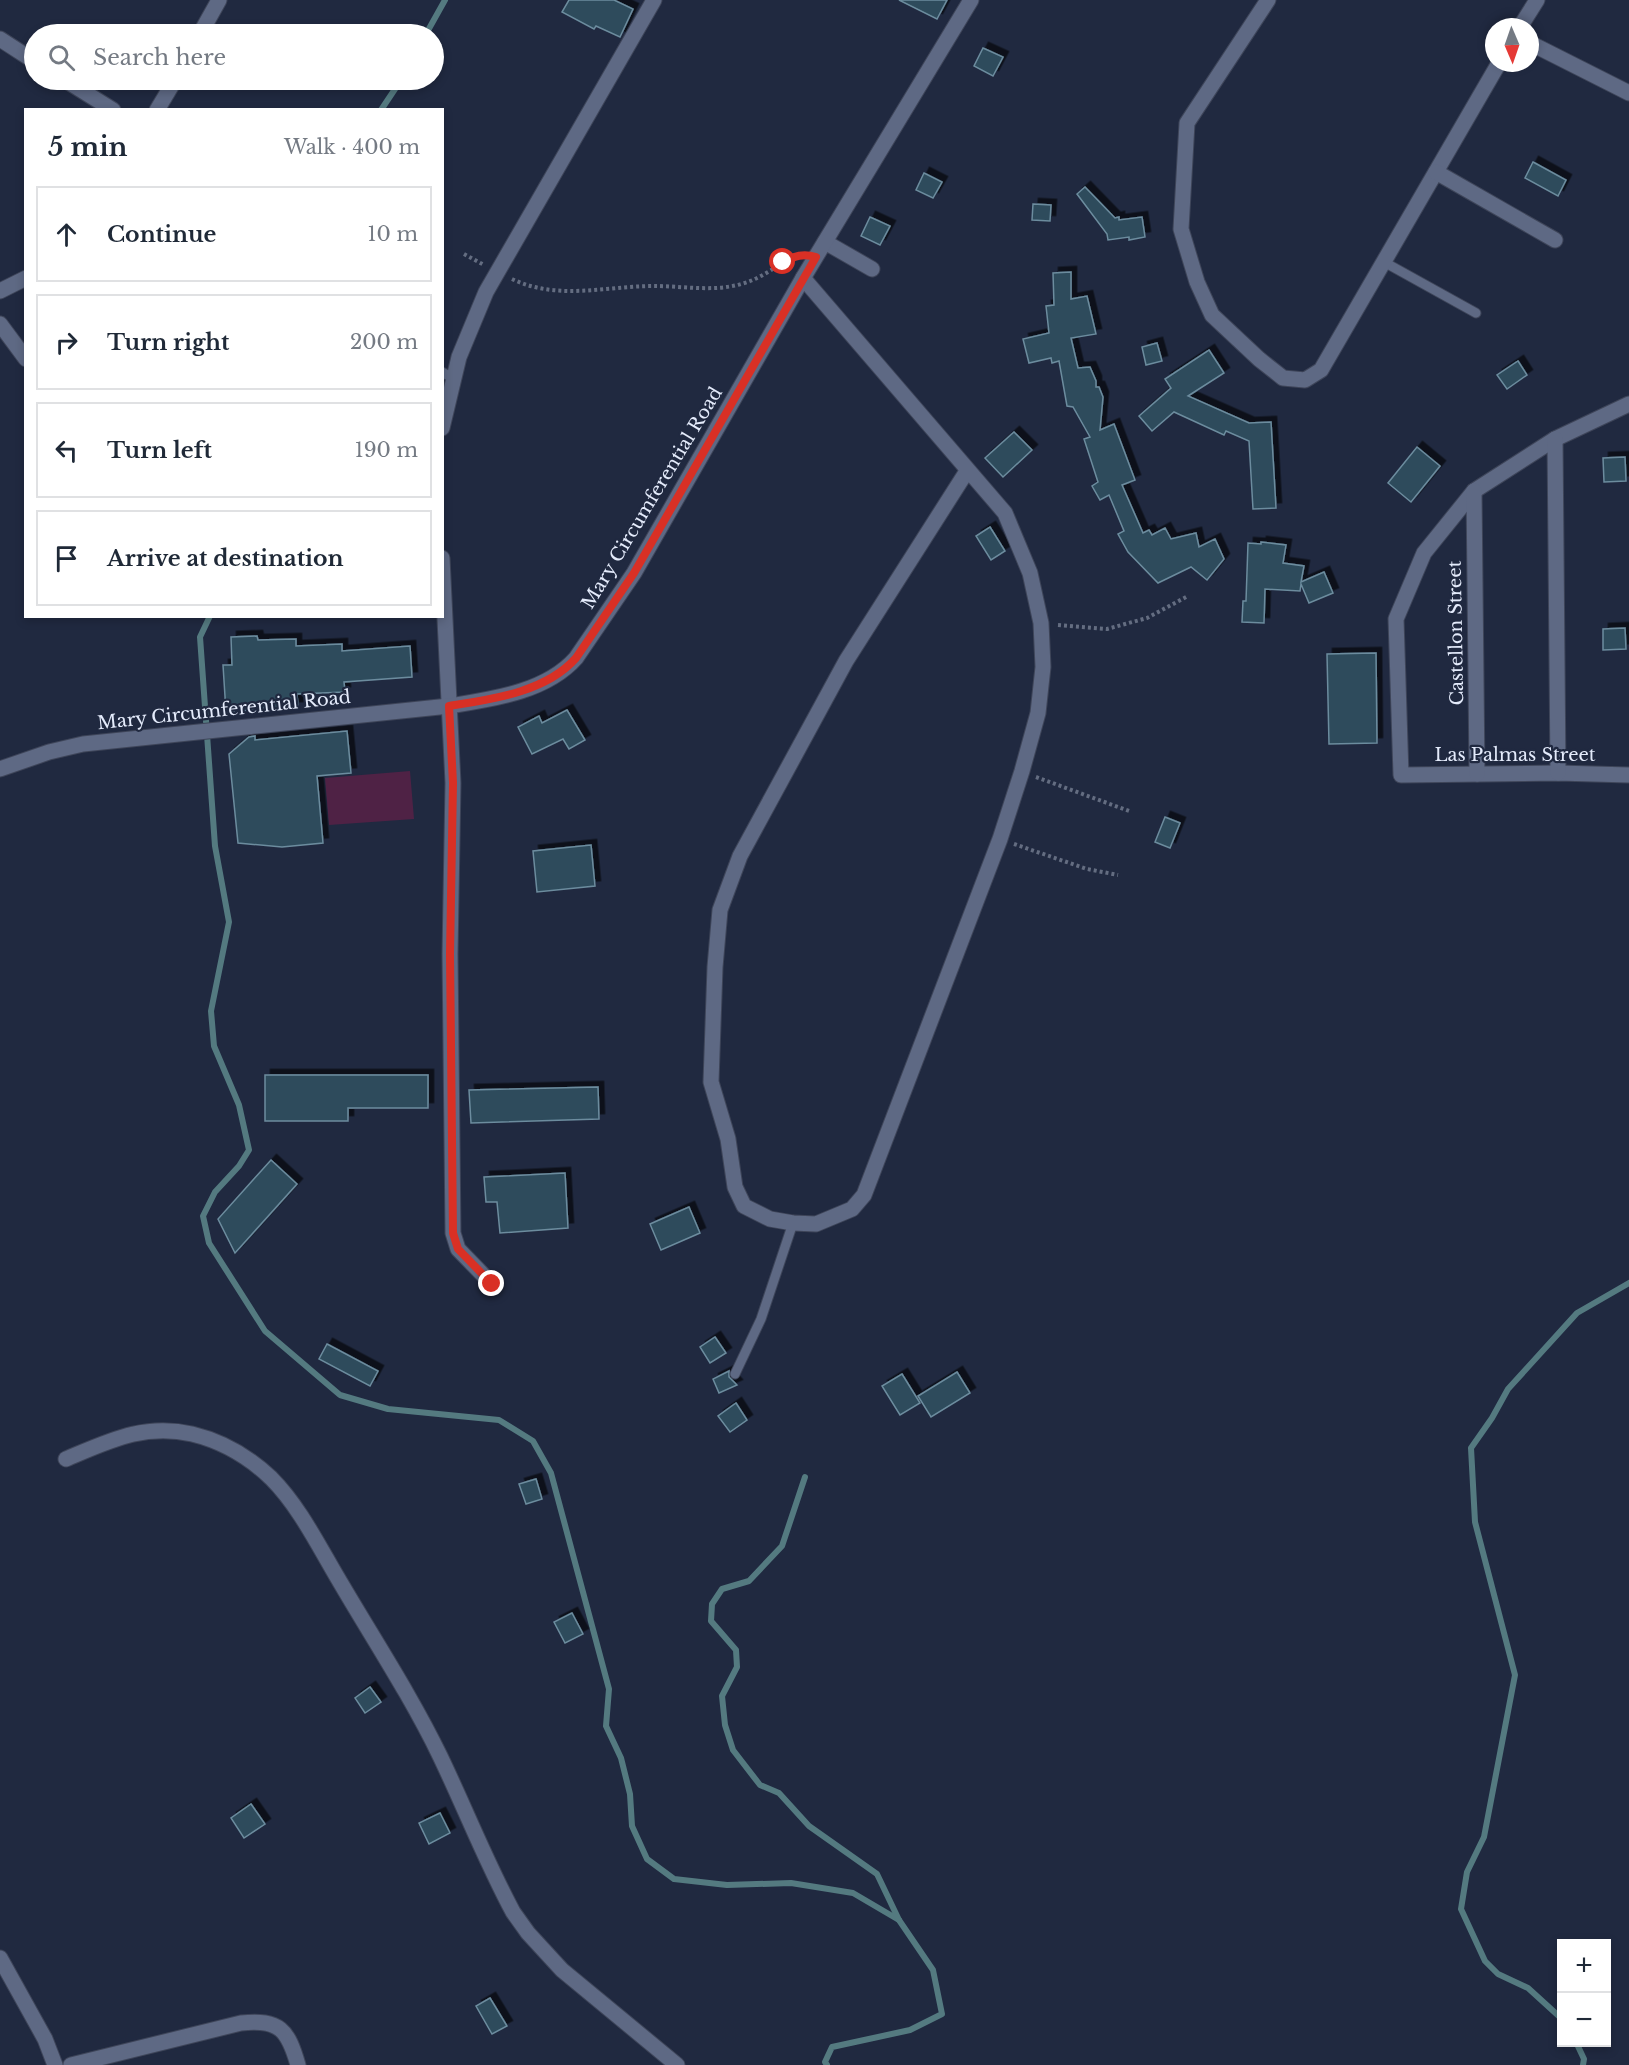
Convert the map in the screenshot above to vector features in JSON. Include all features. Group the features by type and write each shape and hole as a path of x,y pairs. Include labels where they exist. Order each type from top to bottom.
{"street":[{"path":"206,24 219,0"},
{"path":"444,411 448,376 459,357 486,292 654,0"},
{"name":"Mary Circumferential Road","path":"0,769 49,752 83,744 449,706 492,699 532,686 559,674 576,658 634,573 803,278 971,0"},
{"path":"1268,0 1187,123 1181,230 1212,315 1283,378 1305,380 1321,370 1494,72"},
{"path":"1525,18 1536,0"},
{"path":"0,39 24,55"},
{"path":"1539,48 1629,93"},
{"path":"80,90 109,108"},
{"path":"158,108 168,90"},
{"path":"1436,172 1555,240"},
{"path":"825,242 872,269"},
{"path":"803,278 1005,513 1030,573 1041,623 1043,667 1038,712 1000,839 864,1195 852,1209 816,1224 770,1219 744,1206 735,1187 728,1139 711,1082 715,967 720,910 740,856 846,661 968,471"},
{"path":"0,291 24,279"},
{"path":"0,324 24,356"},
{"path":"1474,491 1555,439 1629,404"},
{"path":"1555,439 1558,773"},
{"name":"Castellon Street","path":"1474,491 1477,774"},
{"name":"Las Palmas Street","path":"1474,491 1424,553 1396,619 1401,776 1558,773 1629,775"},
{"path":"444,600 453,783 450,954 453,1233 458,1249 492,1284"},
{"path":"66,1459 123,1436 141,1431 164,1430 192,1434 218,1443 239,1453 271,1478 308,1529 417,1712 513,1912 528,1933 562,1970 677,2065"},
{"path":"0,1958 45,2039 55,2065"},
{"path":"70,2065 255,2022 269,2023 281,2030 291,2041 298,2065"}],"lane":[{"path":"1384,262 1476,314"},
{"path":"735,1374 761,1319 793,1223"}],"path":[{"path":"497,272 534,288 552,290 595,292 656,286 702,288 740,285 796,256 807,254 816,257"},
{"path":"1041,623 1076,628 1107,629 1147,618 1188,596"},
{"path":"1022,771 1129,811"},
{"path":"1000,839 1087,869 1118,875"}],"shaded area":[{"path":"410,771 414,819 329,825 325,778"}],"building":[{"path":"569,0 614,0 633,9 620,37 596,26 594,29 562,12"},
{"path":"899,0 947,0 937,19"},
{"path":"983,48 1003,57 993,76 974,66"},
{"path":"1533,162 1566,180 1558,196 1525,178"},
{"path":"924,173 942,182 933,198 916,190"},
{"path":"1085,187 1115,218 1119,217 1119,220 1142,217 1145,237 1108,240 1107,234 1077,194"},
{"path":"1033,204 1051,205 1050,221 1032,220"},
{"path":"870,217 890,226 880,245 861,236"},
{"path":"1071,272 1071,299 1087,296 1096,334 1071,338 1078,368 1090,367 1096,387 1099,387 1103,397 1100,430 1114,424 1135,480 1122,485 1143,533 1149,530 1152,535 1165,528 1171,539 1196,533 1199,547 1215,539 1224,559 1207,580 1191,567 1158,583 1128,552 1118,534 1124,531 1109,495 1100,500 1092,486 1098,482 1084,439 1090,437 1073,407 1067,406 1059,361 1052,363 1051,358 1029,363 1023,339 1049,333 1046,306 1054,305 1053,273"},
{"path":"1157,343 1162,361 1146,365 1142,347"},
{"path":"1209,350 1224,373 1188,396 1249,423 1271,422 1276,508 1253,509 1249,441 1226,431 1224,435 1174,412 1152,431 1139,416 1171,388 1165,379"},
{"path":"1518,361 1527,375 1507,389 1497,375"},
{"path":"1014,432 1032,450 1003,477 985,458"},
{"path":"1417,447 1440,466 1411,502 1388,483"},
{"path":"1625,457 1626,481 1604,482 1603,458"},
{"path":"990,527 1005,551 991,560 976,536"},
{"path":"1261,542 1286,545 1283,563 1304,566 1301,582 1324,572 1333,593 1309,603 1301,584 1300,591 1265,589 1264,623 1242,622 1243,601 1246,601 1248,543 1261,544"},
{"path":"1625,628 1626,649 1603,650 1603,629"},
{"path":"257,636 258,640 296,639 296,646 342,644 342,651 410,646 412,677 344,682 345,692 297,694 298,707 253,708 253,710 226,712 223,665 232,665 231,637"},
{"path":"1376,653 1377,743 1329,744 1327,654"},
{"path":"567,710 585,740 569,749 563,739 532,754 518,727 539,716 542,723"},
{"path":"347,731 351,773 317,776 323,843 282,847 238,843 229,754 249,737 255,736 255,740"},
{"path":"1165,817 1180,823 1170,848 1155,842"},
{"path":"591,845 595,886 537,892 533,851"},
{"path":"265,1075 428,1075 428,1108 348,1108 348,1121 265,1121"},
{"path":"598,1087 599,1119 471,1123 469,1090"},
{"path":"271,1160 297,1184 235,1253 218,1219"},
{"path":"565,1173 568,1228 500,1233 497,1202 486,1202 484,1177"},
{"path":"689,1207 700,1233 661,1250 650,1224"},
{"path":"715,1337 726,1353 710,1363 700,1347"},
{"path":"327,1344 378,1371 370,1386 319,1359"},
{"path":"729,1371 729,1377 737,1385 719,1393 713,1379"},
{"path":"957,1372 970,1393 931,1417 918,1396"},
{"path":"902,1374 920,1403 900,1415 882,1386"},
{"path":"736,1403 747,1420 730,1432 718,1416"},
{"path":"536,1479 542,1499 526,1504 519,1484"},
{"path":"572,1613 583,1634 565,1643 554,1622"},
{"path":"370,1687 381,1702 365,1713 355,1698"},
{"path":"251,1804 265,1824 244,1838 231,1818"},
{"path":"440,1813 450,1833 429,1844 419,1823"},
{"path":"490,1998 507,2026 492,2034 476,2006"}],"waterway":[{"path":"432,24 445,0"},
{"path":"382,108 394,90"},
{"path":"209,618 200,637 215,846 229,922 211,1011 214,1046 239,1105 249,1150 239,1166 215,1192 203,1216 209,1243 265,1331 340,1395 388,1409 499,1420 533,1441 551,1473 609,1689 606,1726 621,1758 630,1794 632,1826 647,1859 674,1879 727,1885 791,1883 853,1893 899,1920"},
{"path":"1557,2014 1528,1988 1498,1974 1485,1961 1461,1909 1467,1872 1484,1837 1515,1675 1475,1522 1471,1448 1492,1418 1508,1389 1577,1313 1629,1283"},
{"path":"805,1477 782,1546 749,1581 722,1589 712,1604 711,1621 736,1650 737,1667 722,1696 725,1725 733,1750 760,1785 779,1793 809,1826 877,1874 899,1920 933,1970 942,2014 910,2030 832,2047 825,2062 827,2065"},
{"path":"1578,2047 1584,2059 1583,2065"}],"route":[{"path":"492,1284 458,1249 453,1233 450,954 453,783 449,706 492,699 522,690 552,678 566,669 576,658 634,573 816,257 807,254 783,262"}]}
